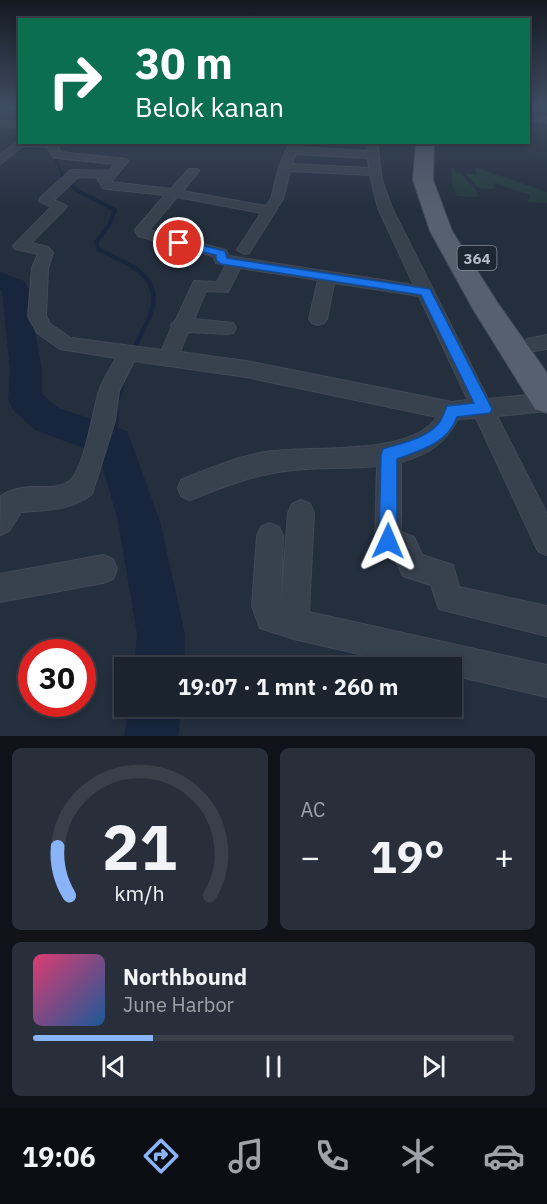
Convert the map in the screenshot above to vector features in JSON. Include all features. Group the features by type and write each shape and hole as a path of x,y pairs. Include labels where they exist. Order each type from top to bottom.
{"main road":[{"name":"364","path":"425,144 422,170 425,191 441,231 489,296 543,349"},
{"name":"364","path":"440,144 438,171 441,192 451,217 489,296 547,401"}],"street":[{"path":"0,161 21,144"},
{"path":"49,144 57,155 122,161 112,175 106,177 104,183 176,193 269,211"},
{"path":"168,358 180,325 200,285 222,288 239,256 269,211 281,190 285,167 294,146 372,149 375,172 386,208 547,542"},
{"path":"285,167 375,172"},
{"path":"194,171 142,232 221,253 221,260 239,256 327,278 426,292"},
{"path":"112,175 78,172 64,182 45,201 60,206 20,246 43,250 46,253 40,268 37,316 43,328 67,344 246,369 452,411 547,401"},
{"path":"318,319 327,278"},
{"path":"180,325 227,328"},
{"path":"0,522 10,505 17,500 63,497 83,486 104,421 109,391 131,353"},
{"path":"190,488 241,468 264,463 307,458 389,455 421,443 438,433 447,425 452,411"},
{"path":"389,455 388,542 405,546 408,559 413,566 444,574 449,600 547,621"},
{"path":"294,624 301,513"},
{"path":"270,536 267,612 270,618 547,681"},
{"path":"0,588 103,569"}],"green space":[{"path":"475,167 547,192 547,203 528,202 530,195 494,183 493,189 478,188 465,174 477,175"},
{"path":"451,168 461,174 476,190 478,197 457,196 452,183"}],"waterway":[{"path":"53,152 63,177"},
{"path":"63,177 76,190 115,210 109,225 96,242 98,249 136,268"},
{"path":"133,267 151,286 153,296 149,317 133,351"},
{"path":"0,280 15,287 26,370 25,400 47,419 114,443 139,521 161,634 160,657"},
{"path":"122,386 123,382"},
{"path":"116,402 122,384"},
{"path":"114,443 116,411"},
{"path":"151,736 154,717"}],"route":[{"path":"179,243 221,253 221,260 426,292 484,409 452,411 447,425 438,433 421,443 389,455 388,541"}]}
